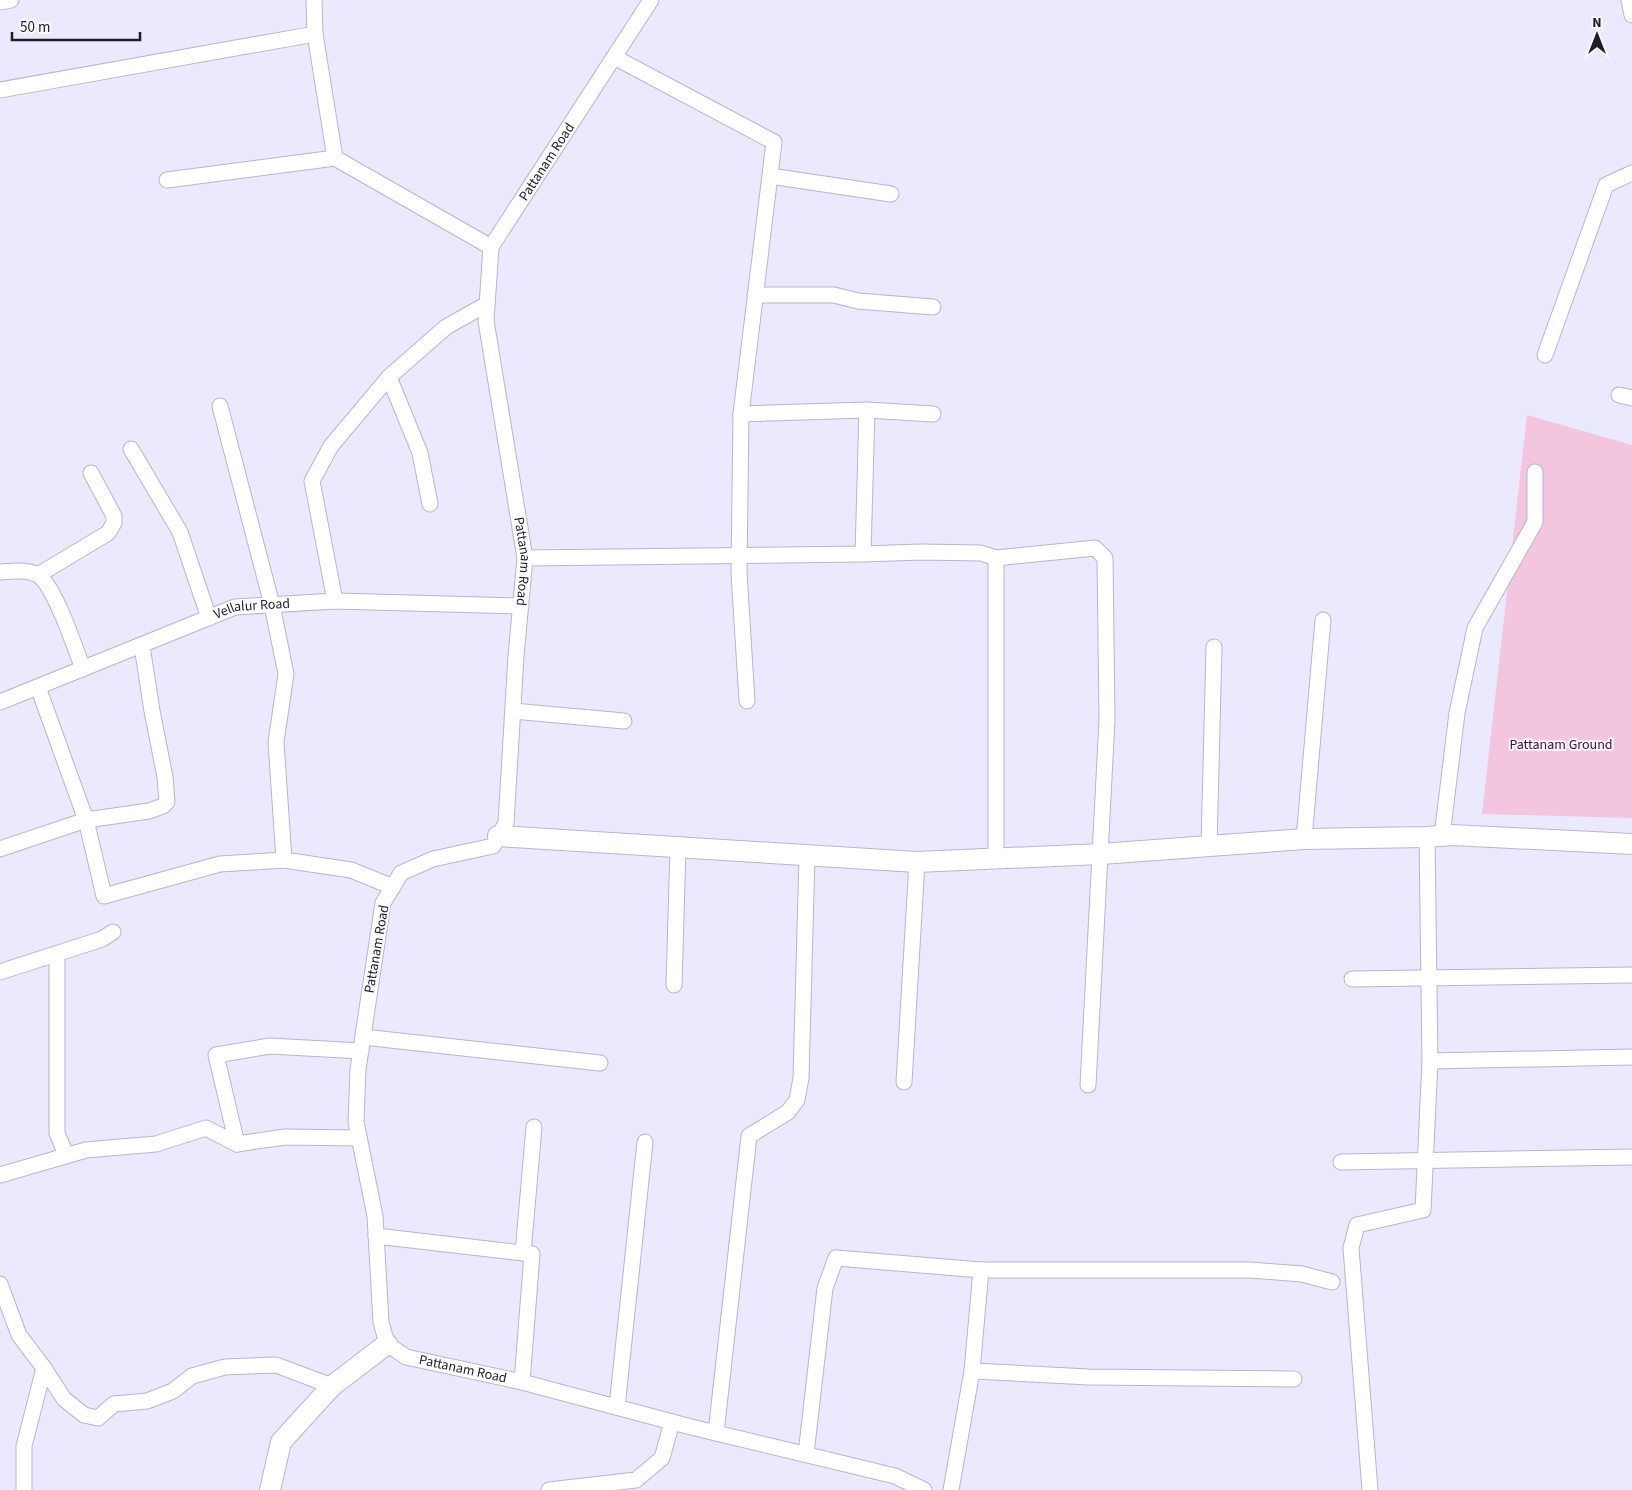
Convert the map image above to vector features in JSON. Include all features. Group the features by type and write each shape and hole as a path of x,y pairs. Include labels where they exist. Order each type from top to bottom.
{"street":[{"path":"0,2 11,0"},
{"path":"314,0 316,34 335,158"},
{"name":"Pattanam Road","path":"651,0 491,247 486,321 525,558 506,823 493,846 433,859 401,872 383,902 358,1070 356,1122 375,1216 381,1322 387,1344 406,1357 522,1382 672,1422 895,1476 924,1490"},
{"path":"1629,0 1632,15"},
{"path":"0,90 316,34"},
{"path":"614,57 774,142 741,414 739,554 747,701"},
{"path":"167,180 335,158 491,247"},
{"path":"1545,355 1606,185 1632,173"},
{"path":"770,176 892,194"},
{"path":"755,295 834,295 858,301 933,307"},
{"path":"335,600 312,481 330,446 389,377 446,327 487,304"},
{"path":"389,377 420,453 430,504"},
{"path":"220,406 272,605 286,674 276,742 284,860"},
{"path":"741,414 867,410 933,414"},
{"path":"863,554 867,410"},
{"path":"131,449 180,532 209,618"},
{"path":"1370,1490 1351,1248 1357,1224 1423,1210 1430,1061 1429,978 1435,837 1457,713 1475,628 1535,522 1535,472"},
{"path":"38,575 108,533 114,523 114,516 91,473"},
{"path":"525,558 930,552 982,553 996,558 1095,548 1104,558 1107,720 1088,1085"},
{"path":"996,558 996,859"},
{"path":"0,572 24,571 38,575 50,587 83,669"},
{"name":"Vellalur Road","path":"0,702 235,607 335,600 521,606"},
{"path":"1304,839 1324,620"},
{"path":"0,849 86,820 149,811 167,802 165,777 142,646"},
{"path":"1209,846 1214,647"},
{"path":"38,687 86,820 104,896 220,864 284,860 351,870 393,887"},
{"path":"513,711 624,721"},
{"path":"498,836 918,862 1101,854 1304,839 1494,837 1632,844"},
{"path":"674,985 678,848"},
{"path":"716,1433 749,1136 788,1112 797,1100 801,1078 807,856"},
{"path":"904,1082 918,862"},
{"path":"0,972 102,939 113,932"},
{"path":"57,954 57,1133 66,1155"},
{"path":"1352,979 1632,974"},
{"path":"237,1144 216,1055 270,1046 362,1044 600,1063"},
{"path":"1430,1061 1632,1057"},
{"path":"523,1253 534,1127"},
{"path":"0,1175 86,1150 156,1144 206,1128 237,1144 285,1137 359,1138"},
{"path":"617,1407 645,1142"},
{"path":"1340,1162 1632,1157"},
{"path":"376,1236 532,1254 522,1382"},
{"path":"806,1454 826,1288 836,1258 982,1270 1250,1270 1302,1274 1332,1282"},
{"path":"951,1490 972,1371 982,1270"},
{"path":"0,1284 18,1335 44,1368 64,1399 84,1415 98,1418 114,1404 147,1401 173,1391 192,1376 225,1367 276,1365 332,1386"},
{"path":"270,1490 281,1442 332,1386 387,1344"},
{"path":"24,1490 24,1446 44,1368"},
{"path":"972,1371 1089,1377 1294,1379"},
{"path":"549,1490 636,1480 662,1458 672,1422"}],"green space":[{"name":"Pattanam Ground","path":"1527,415 1632,445 1632,818 1482,814"}]}
